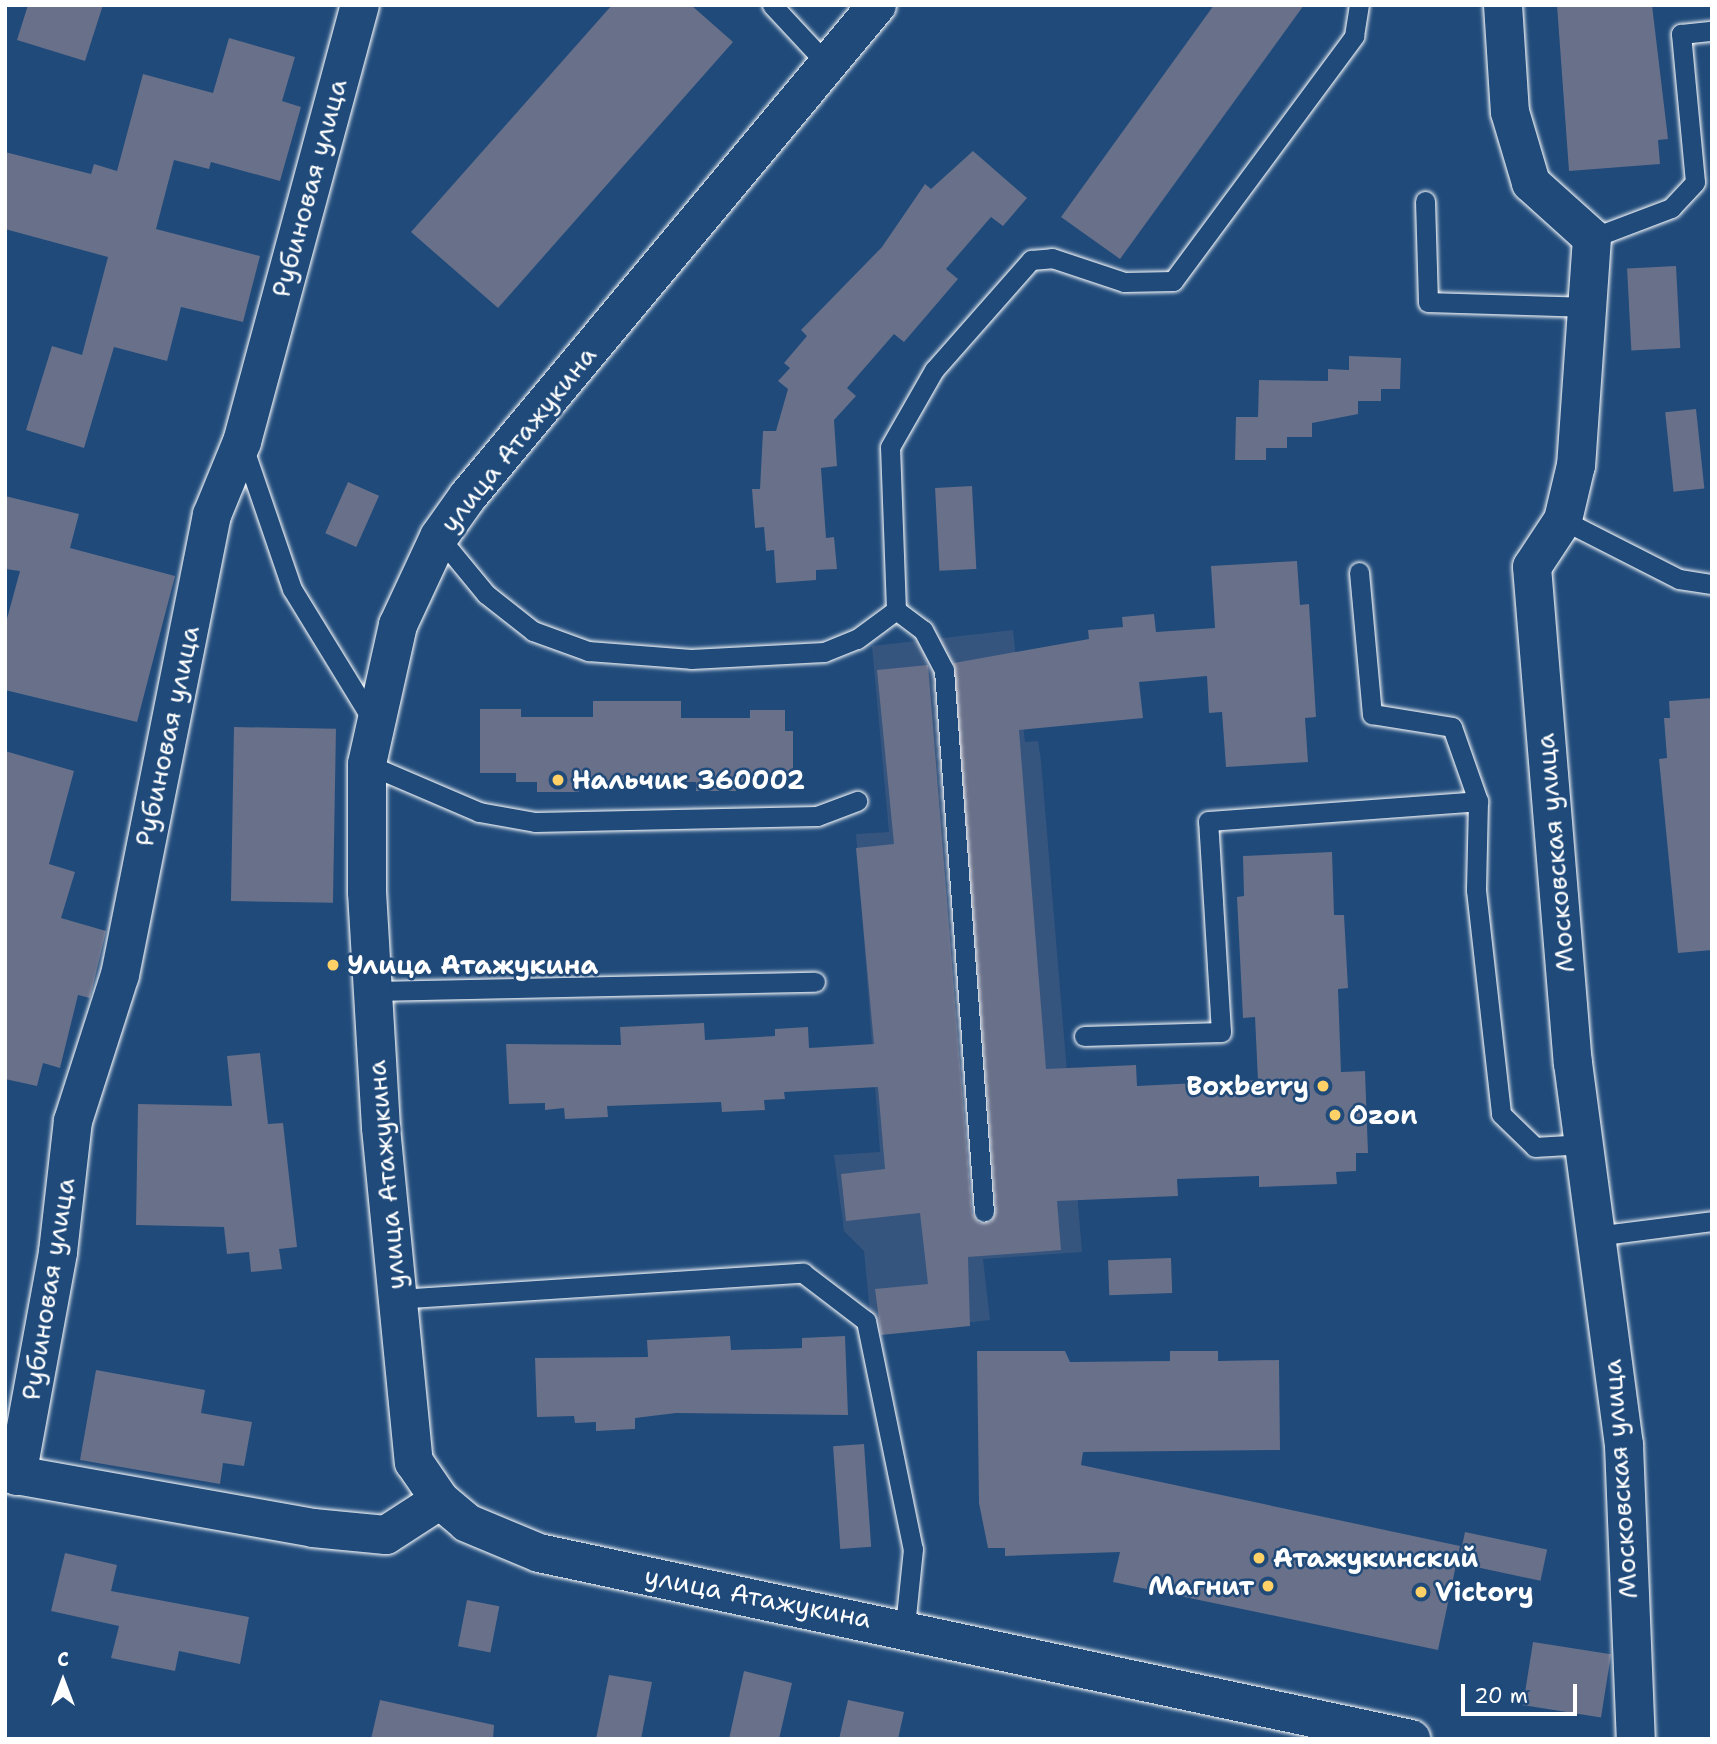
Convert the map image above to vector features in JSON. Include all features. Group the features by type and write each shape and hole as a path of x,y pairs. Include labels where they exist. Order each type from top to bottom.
{"street":[{"name":"Рубиновая улица","path":"11,1475 58,1252 73,1121 120,975 212,515 242,442 360,5"},
{"name":"улица Атажукина","path":"877,5 439,537 398,625 373,721 367,764 372,991 396,1299 409,1441 414,1462 440,1500 499,1541 539,1553 905,1626 1411,1739"},
{"path":"1503,5 1510,112 1531,183 1592,238"},
{"name":"Московская улица","path":"1592,238 1576,465 1563,520 1532,567 1552,853 1595,1236 1623,1445 1636,1739"},
{"path":"11,1475 313,1528 386,1535 440,1500"}],"lane":[{"path":"772,5 828,65"},
{"path":"896,610 890,447 934,370 1031,260 1052,258 1124,282 1173,281 1354,36 1359,5"},
{"path":"1592,238 1671,208 1703,181 1681,34 1712,31"},
{"path":"1425,201 1428,302 1589,307"},
{"path":"242,442 292,589 373,721"},
{"path":"1563,520 1679,579 1712,584"},
{"path":"439,537 486,594 533,631 589,651 691,659 824,652 858,639 896,610"},
{"path":"1359,572 1372,714 1452,727 1478,802 1476,890 1501,1114 1535,1147 1584,1144"},
{"path":"896,610 923,630 944,670 984,1212"},
{"path":"367,764 479,812 535,822 817,816 858,801"},
{"path":"1084,1036 1221,1032 1208,821 1478,802"},
{"path":"372,991 815,982"},
{"path":"1595,1236 1712,1221"},
{"path":"396,1299 803,1273 866,1321 913,1549 905,1626"}],"shaded area":[{"path":"1013,630 1025,742 1038,741 1041,761 1082,1252 983,1259 990,1320 872,1334 864,1251 844,1231 834,1155 880,1152 856,834 889,832 872,646"}],"building":[{"path":"28,5 103,5 85,61 17,40"},
{"path":"612,5 691,5 733,42 498,308 411,232"},
{"path":"1214,5 1304,5 1120,259 1061,217"},
{"path":"1557,5 1652,5 1668,139 1658,140 1660,164 1569,171"},
{"path":"229,38 295,57 282,101 301,107 280,181 211,162 209,169 174,160 156,229 260,256 243,322 181,307 167,361 114,347 84,448 26,430 52,346 82,355 108,257 5,229 5,152 91,174 94,164 117,171 143,74 213,93"},
{"path":"973,151 1027,198 1003,226 991,217 946,269 958,279 904,342 894,334 847,388 856,396 834,420 837,466 821,468 826,538 834,537 837,569 816,570 816,580 776,583 774,550 766,551 764,527 755,528 752,489 760,489 763,431 776,431 788,389 778,381 790,368 784,363 807,336 801,330 882,247 925,184 931,189"},
{"path":"1676,266 1680,348 1631,350 1627,269"},
{"path":"1349,356 1401,358 1400,389 1381,389 1381,401 1358,401 1358,414 1312,423 1312,437 1287,437 1287,448 1266,448 1266,460 1235,460 1236,417 1258,417 1259,380 1328,381 1328,369 1349,370"},
{"path":"1696,409 1704,489 1674,492 1665,412"},
{"path":"348,482 379,496 356,547 325,533"},
{"path":"972,486 976,569 939,571 935,488"},
{"path":"5,496 79,514 70,548 175,576 137,722 5,690 5,626 20,571 5,569"},
{"path":"1297,561 1300,605 1309,604 1316,717 1305,718 1308,762 1226,767 1222,712 1209,713 1207,676 1139,682 1143,718 1019,730 1046,1069 1136,1065 1137,1086 1258,1080 1255,1017 1243,1018 1237,897 1244,896 1243,856 1332,852 1334,915 1344,915 1348,988 1338,989 1341,1072 1365,1071 1368,1153 1356,1153 1356,1171 1336,1172 1337,1184 1259,1187 1259,1176 1177,1179 1178,1196 1057,1201 1061,1250 968,1257 970,1326 881,1335 875,1289 928,1284 920,1213 846,1221 841,1174 885,1169 878,1087 784,1092 785,1099 764,1100 765,1110 722,1112 721,1102 607,1106 608,1117 565,1119 564,1108 545,1110 545,1103 509,1104 506,1044 621,1045 620,1027 704,1023 705,1040 775,1036 775,1029 808,1027 809,1048 874,1044 856,848 894,844 877,670 928,665 972,1213 979,1223 991,1222 996,1211 954,663 1089,639 1088,630 1123,627 1122,617 1154,614 1156,632 1215,628 1211,566"},
{"path":"1712,698 1712,950 1678,953 1659,759 1667,758 1664,718 1670,718 1669,701"},
{"path":"593,701 681,701 681,718 750,718 750,710 785,710 785,731 793,731 793,774 758,774 758,782 736,782 736,791 696,791 696,782 579,780 579,792 537,792 537,782 516,782 516,773 480,773 480,709 521,709 521,717 593,717"},
{"path":"234,727 336,729 333,903 231,901"},
{"path":"5,751 74,771 49,864 75,872 61,918 106,931 90,998 78,995 60,1068 43,1063 37,1086 5,1079"},
{"path":"260,1053 268,1124 283,1123 297,1247 279,1249 282,1269 251,1272 249,1252 227,1254 224,1227 136,1225 138,1104 232,1106 227,1056"},
{"path":"1171,1258 1172,1293 1109,1295 1108,1260"},
{"path":"730,1336 731,1350 802,1348 802,1338 845,1336 848,1415 676,1413 635,1418 635,1429 596,1431 596,1422 575,1423 574,1416 537,1417 535,1358 648,1357 647,1340"},
{"path":"977,1351 1065,1351 1070,1362 1170,1361 1170,1351 1218,1351 1218,1361 1279,1360 1280,1450 1083,1452 1081,1465 1460,1546 1438,1650 1113,1582 1120,1552 1005,1556 1005,1548 988,1548 979,1503"},
{"path":"96,1370 205,1390 201,1413 252,1422 244,1466 223,1463 220,1484 80,1460"},
{"path":"864,1444 871,1547 840,1549 833,1446"},
{"path":"1465,1532 1547,1549 1541,1581 1458,1563"},
{"path":"65,1553 117,1565 111,1591 249,1617 240,1664 179,1651 175,1671 111,1658 119,1626 51,1611"},
{"path":"467,1600 499,1606 490,1652 458,1646"},
{"path":"1533,1642 1611,1654 1601,1718 1523,1705"},
{"path":"744,1671 792,1683 779,1739 729,1739"},
{"path":"609,1675 652,1682 641,1739 596,1739"},
{"path":"380,1700 494,1725 493,1739 371,1739"},
{"path":"848,1700 904,1712 898,1739 839,1739"}],"place":[{"name":"Нальчик 360002","path":"558,780"},
{"name":"Улица Атажукина","path":"333,965"},
{"name":"Boxberry","path":"1323,1086"},
{"name":"Ozon","path":"1335,1115"},
{"name":"Атажукинский","path":"1259,1558"},
{"name":"Магнит","path":"1268,1586"},
{"name":"Victory","path":"1421,1592"}]}
